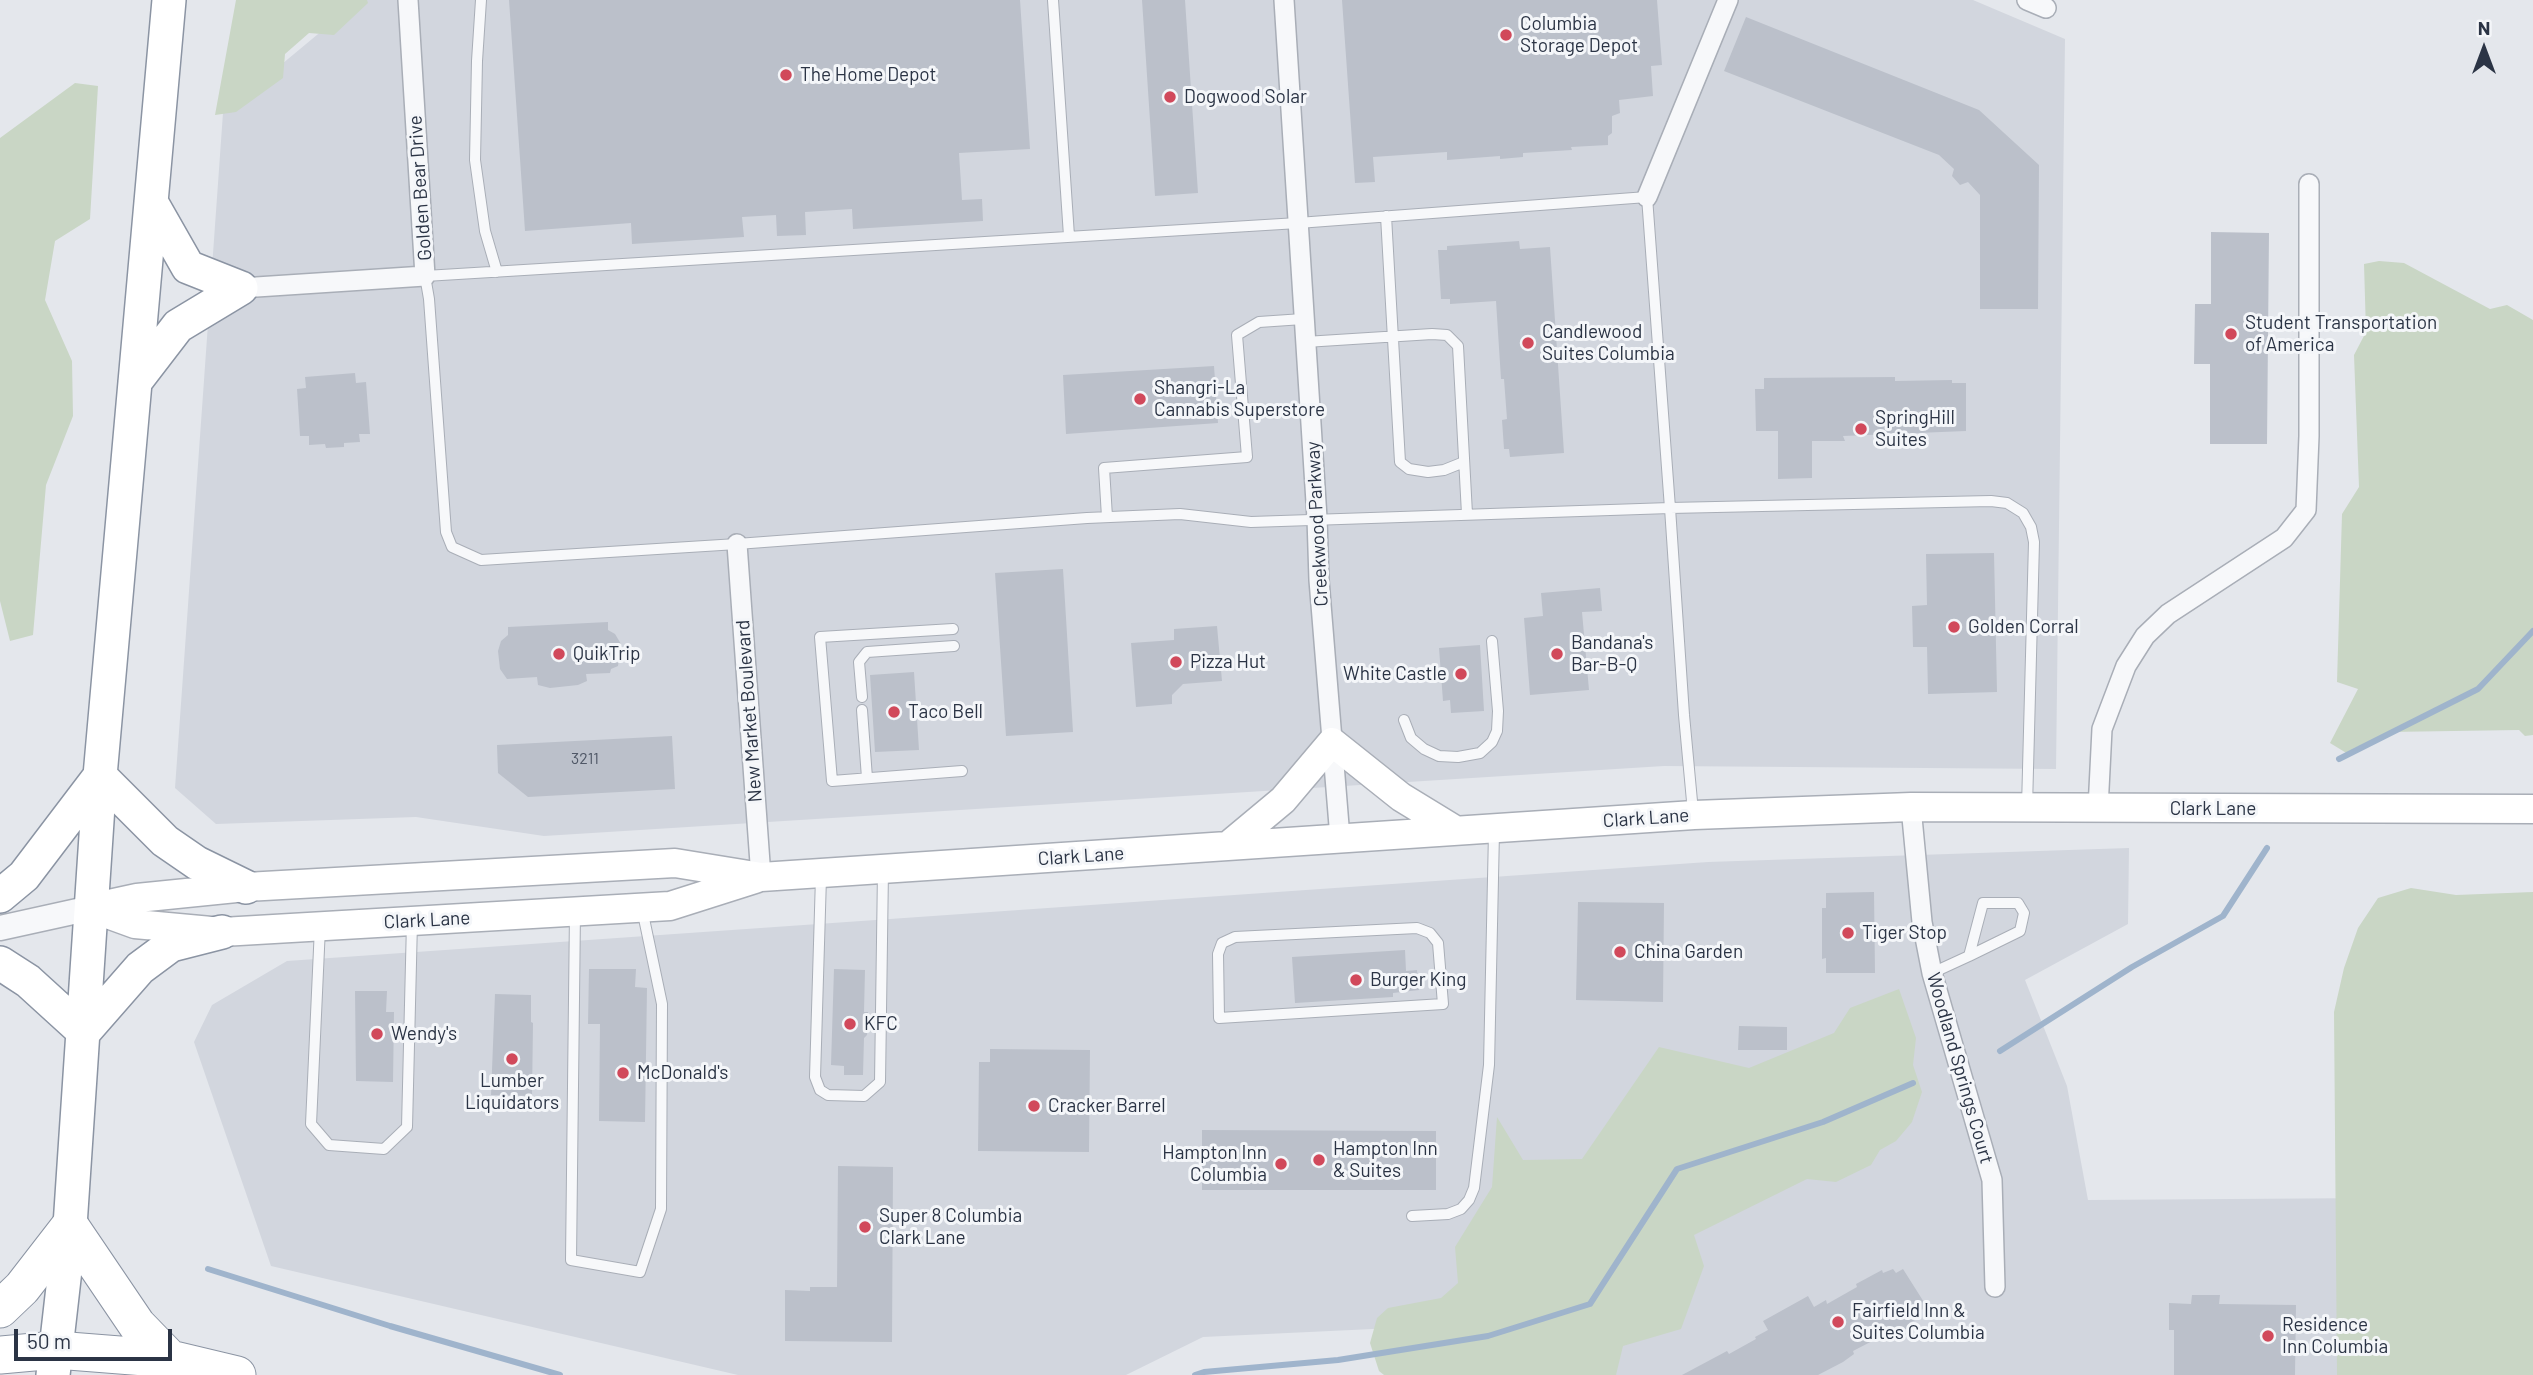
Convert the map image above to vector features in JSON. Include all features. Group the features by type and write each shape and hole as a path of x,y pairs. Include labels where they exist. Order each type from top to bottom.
{"highway":[{"path":"54,1362 69,1226 100,776 169,0"},
{"path":"151,202 188,267 241,288"},
{"path":"135,382 178,326 241,288"},
{"path":"100,776 165,841 197,863 246,887"},
{"path":"0,896 24,876 100,776"},
{"path":"84,1032 140,968 171,945 222,932"},
{"path":"0,963 28,981 84,1032"},
{"path":"0,1308 22,1288 69,1226"},
{"path":"69,1226 137,1325 170,1359"},
{"path":"0,1355 54,1362 170,1359 237,1375"}],"main road":[{"path":"1229,845 1283,800 1332,742 1401,797 1455,830"},
{"name":"Clark Lane","path":"91,908 137,898 246,887 675,863 761,877 1694,815 1911,807 2533,808"},
{"name":"Clark Lane","path":"91,908 135,924 222,932 670,906 761,877"}],"street":[{"name":"Golden Bear Drive","path":"241,288 425,276 408,0"},
{"name":"Creekwood Parkway","path":"1284,0 1319,580 1340,838"},
{"path":"1647,197 1728,0"},
{"path":"2027,0 2046,8"},
{"path":"2098,809 2102,729 2126,666 2145,636 2168,614 2284,538 2306,510 2309,436 2309,184"},
{"name":"New Market Boulevard","path":"737,544 761,877"},
{"name":"Woodland Springs Court","path":"1911,807 1922,922 1932,973 1992,1180 1995,1287"},
{"name":"Clark Lane","path":"0,928 91,908"}],"lane":[{"path":"481,0 475,160 485,231 497,271"},
{"path":"1053,0 1069,236"},
{"path":"1694,815 1684,715 1670,508 1647,197 1298,223 425,276 429,299 446,532 452,547 481,559 1180,514 1251,522 1670,508 1991,500 2007,503 2023,513 2031,527 2034,542 2027,807"},
{"path":"1386,216 1400,462 1409,469 1428,472 1444,470 1464,462"},
{"path":"1107,517 1104,468 1247,457 1237,335 1259,322 1303,318"},
{"path":"1305,342 1447,335 1458,346 1467,514"},
{"path":"953,629 820,637 832,780 962,771"},
{"path":"1404,720 1411,738 1424,749 1439,756 1458,757 1480,753 1486,748 1497,732 1498,711 1492,641"},
{"path":"862,697 859,662 867,652 954,646"},
{"path":"862,710 867,778"},
{"path":"1412,1216 1448,1214 1461,1209 1474,1188 1489,1065 1494,828"},
{"path":"821,873 815,1077 820,1090 828,1095 864,1096 880,1082 884,869"},
{"path":"1932,973 1969,956 2020,931 2024,913 2018,903 1983,903 1969,956"},
{"path":"575,912 571,1260 640,1272 661,1209 663,1004 642,908"},
{"path":"320,926 311,1124 329,1145 384,1149 407,1127 412,921"},
{"path":"1417,928 1430,933 1438,943 1443,1004 1219,1018 1218,954 1222,943 1235,937 1346,932 1417,928"}],"shaded area":[{"path":"359,0 1973,0 2065,39 2056,769 1664,766 544,836 416,817 216,824 175,788 223,113"},
{"path":"2129,848 2128,924 2025,980 2067,1086 2088,1200 2374,1198 2377,1375 1597,1375 1500,1323 1203,1337 1126,1375 738,1375 271,1266 194,1042 212,1005 287,961 1708,862"}],"green space":[{"path":"236,0 367,0 368,3 334,35 309,33 285,54 283,78 236,112 215,115"},
{"path":"75,83 98,86 90,219 55,241 45,300 72,361 73,416 46,485 33,635 10,641 0,601 0,138"},
{"path":"2379,261 2404,263 2490,309 2507,305 2533,320 2533,735 2525,736 2519,730 2388,732 2348,754 2330,743 2358,689 2337,682 2342,514 2359,487 2354,355 2366,332 2364,264"},
{"path":"2411,888 2456,895 2533,892 2533,1375 2337,1375 2334,1012 2344,968 2358,928 2378,898"},
{"path":"1899,989 1916,1038 1913,1065 1922,1092 1912,1122 1896,1141 1880,1150 1871,1165 1836,1182 1807,1179 1694,1235 1704,1266 1681,1329 1623,1346 1616,1375 1384,1375 1379,1371 1370,1343 1377,1318 1388,1308 1441,1298 1458,1283 1455,1247 1492,1187 1497,1117 1523,1160 1582,1159 1659,1047 1749,1068 1834,1033 1850,1008"}],"building":[{"name":"The Home Depot","path":"509,0 1020,0 1030,149 959,153 962,200 982,199 983,221 853,229 852,209 805,212 806,235 777,236 776,215 742,217 744,237 632,244 631,223 525,231"},
{"name":"Dogwood Solar","path":"1142,0 1185,0 1198,193 1155,196"},
{"path":"1342,0 1657,0 1662,65 1651,66 1653,96 1619,100 1620,113 1612,116 1612,133 1608,136 1608,145 1523,153 1523,157 1500,159 1500,156 1447,160 1447,152 1373,157 1375,182 1355,183"},
{"path":"1746,17 1979,110 2039,165 2038,309 1980,309 1980,195 1968,182 1960,185 1952,176 1954,169 1939,155 1724,71"},
{"name":"Student Transportation of America","path":"2211,232 2269,233 2267,444 2210,444 2210,364 2194,364 2195,304 2211,304"},
{"name":"Candlewood Suites Columbia","path":"1519,241 1520,249 1550,247 1564,453 1510,457 1509,449 1504,449 1502,420 1507,419 1504,379 1501,379 1496,301 1450,304 1450,299 1441,299 1438,250 1447,250 1447,246"},
{"name":"Shangri-La Cannabis Superstore","path":"1214,366 1218,423 1066,434 1063,375"},
{"path":"355,373 356,383 366,382 370,434 359,434 360,442 344,443 344,447 309,445 309,436 300,436 297,389 306,388 305,377"},
{"name":"SpringHill Suites","path":"1895,377 1895,381 1952,380 1952,383 1966,383 1966,431 1843,436 1845,441 1812,441 1812,478 1778,479 1778,431 1756,431 1755,389 1764,389 1764,378"},
{"name":"Golden Corral","path":"1994,553 1997,692 1928,694 1927,647 1913,647 1912,606 1927,605 1926,554"},
{"path":"1063,569 1073,732 1006,736 995,573"},
{"name":"Bandana's Bar-B-Q","path":"1600,588 1602,611 1582,612 1589,690 1530,695 1524,618 1543,616 1541,593"},
{"name":"QuikTrip","path":"608,622 608,630 615,634 621,644 618,666 611,669 610,673 586,674 587,681 578,685 550,688 538,685 537,677 507,679 500,669 498,651 501,641 508,635 508,627"},
{"name":"Pizza Hut","path":"1217,626 1222,681 1183,684 1172,695 1172,704 1136,707 1131,643 1174,640 1174,629"},
{"name":"White Castle","path":"1480,645 1484,711 1451,713 1450,700 1443,701 1439,648"},
{"name":"Taco Bell","path":"914,672 919,750 875,752 870,675"},
{"path":"672,736 675,789 528,797 498,773 497,745"},
{"name":"Tiger Stop","path":"1874,892 1875,973 1826,973 1826,958 1822,959 1822,908 1826,908 1826,893"},
{"name":"China Garden","path":"1578,902 1664,903 1663,1002 1576,1000"},
{"name":"Burger King","path":"1405,950 1406,971 1417,970 1419,990 1393,993 1393,997 1295,1003 1292,957"},
{"name":"McDonald's","path":"589,969 636,969 635,987 647,988 645,1122 599,1121 600,1024 588,1024"},
{"name":"KFC","path":"834,969 865,970 864,1012 868,1012 863,1075 844,1075 844,1066 831,1065"},
{"name":"Wendy's","path":"355,991 387,991 386,1012 394,1012 393,1082 356,1081"},
{"name":"Lumber Liquidators","path":"495,994 531,995 532,1096 491,1095"},
{"path":"1739,1026 1787,1027 1787,1050 1738,1050"},
{"name":"Cracker Barrel","path":"990,1049 1090,1050 1089,1152 978,1151 979,1062 990,1062"},
{"name":"Hampton Inn & Suites","path":"1202,1130 1436,1131 1436,1190 1202,1190"},
{"name":"Super 8 Columbia Clark Lane","path":"838,1166 893,1167 892,1342 785,1341 785,1290 810,1291 810,1287 837,1287"},
{"name":"Fairfield Inn & Suites Columbia","path":"1893,1269 1896,1273 1903,1269 1927,1307 1916,1313 1919,1318 1909,1323 1911,1326 1884,1340 1882,1336 1853,1351 1854,1354 1843,1362 1818,1375 1682,1375 1756,1339 1755,1337 1768,1330 1763,1321 1808,1296 1814,1307 1826,1300 1827,1304 1882,1270 1883,1273"},
{"name":"Residence Inn Columbia","path":"2192,1295 2220,1295 2219,1304 2296,1305 2295,1375 2174,1375 2174,1330 2169,1330 2169,1303 2191,1304"}],"waterway":[{"path":"2339,759 2478,689 2533,631"},
{"path":"2000,1051 2132,967 2223,916 2267,848"},
{"path":"1195,1375 1338,1360 1488,1336 1590,1304 1677,1169 1823,1122 1913,1083"},
{"path":"208,1269 390,1326 560,1375"}],"place":[{"name":"Columbia Storage Depot","path":"1506,35"},
{"name":"The Home Depot","path":"786,75"},
{"name":"Dogwood Solar","path":"1170,97"},
{"name":"Student Transportation of America","path":"2231,334"},
{"name":"Candlewood Suites Columbia","path":"1528,343"},
{"name":"Shangri-La Cannabis Superstore","path":"1140,399"},
{"name":"SpringHill Suites","path":"1861,429"},
{"name":"Golden Corral","path":"1954,627"},
{"name":"QuikTrip","path":"559,654"},
{"name":"Bandana's Bar-B-Q","path":"1557,654"},
{"name":"Pizza Hut","path":"1176,662"},
{"name":"White Castle","path":"1461,674"},
{"name":"Taco Bell","path":"894,712"},
{"name":"Tiger Stop","path":"1848,933"},
{"name":"China Garden","path":"1620,952"},
{"name":"Burger King","path":"1356,980"},
{"name":"KFC","path":"850,1024"},
{"name":"Wendy's","path":"377,1034"},
{"name":"Lumber Liquidators","path":"512,1059"},
{"name":"McDonald's","path":"623,1073"},
{"name":"Cracker Barrel","path":"1034,1106"},
{"name":"Hampton Inn & Suites","path":"1319,1160"},
{"name":"Hampton Inn Columbia","path":"1281,1164"},
{"name":"Super 8 Columbia Clark Lane","path":"865,1227"},
{"name":"Fairfield Inn & Suites Columbia","path":"1838,1322"},
{"name":"Residence Inn Columbia","path":"2268,1336"}]}
